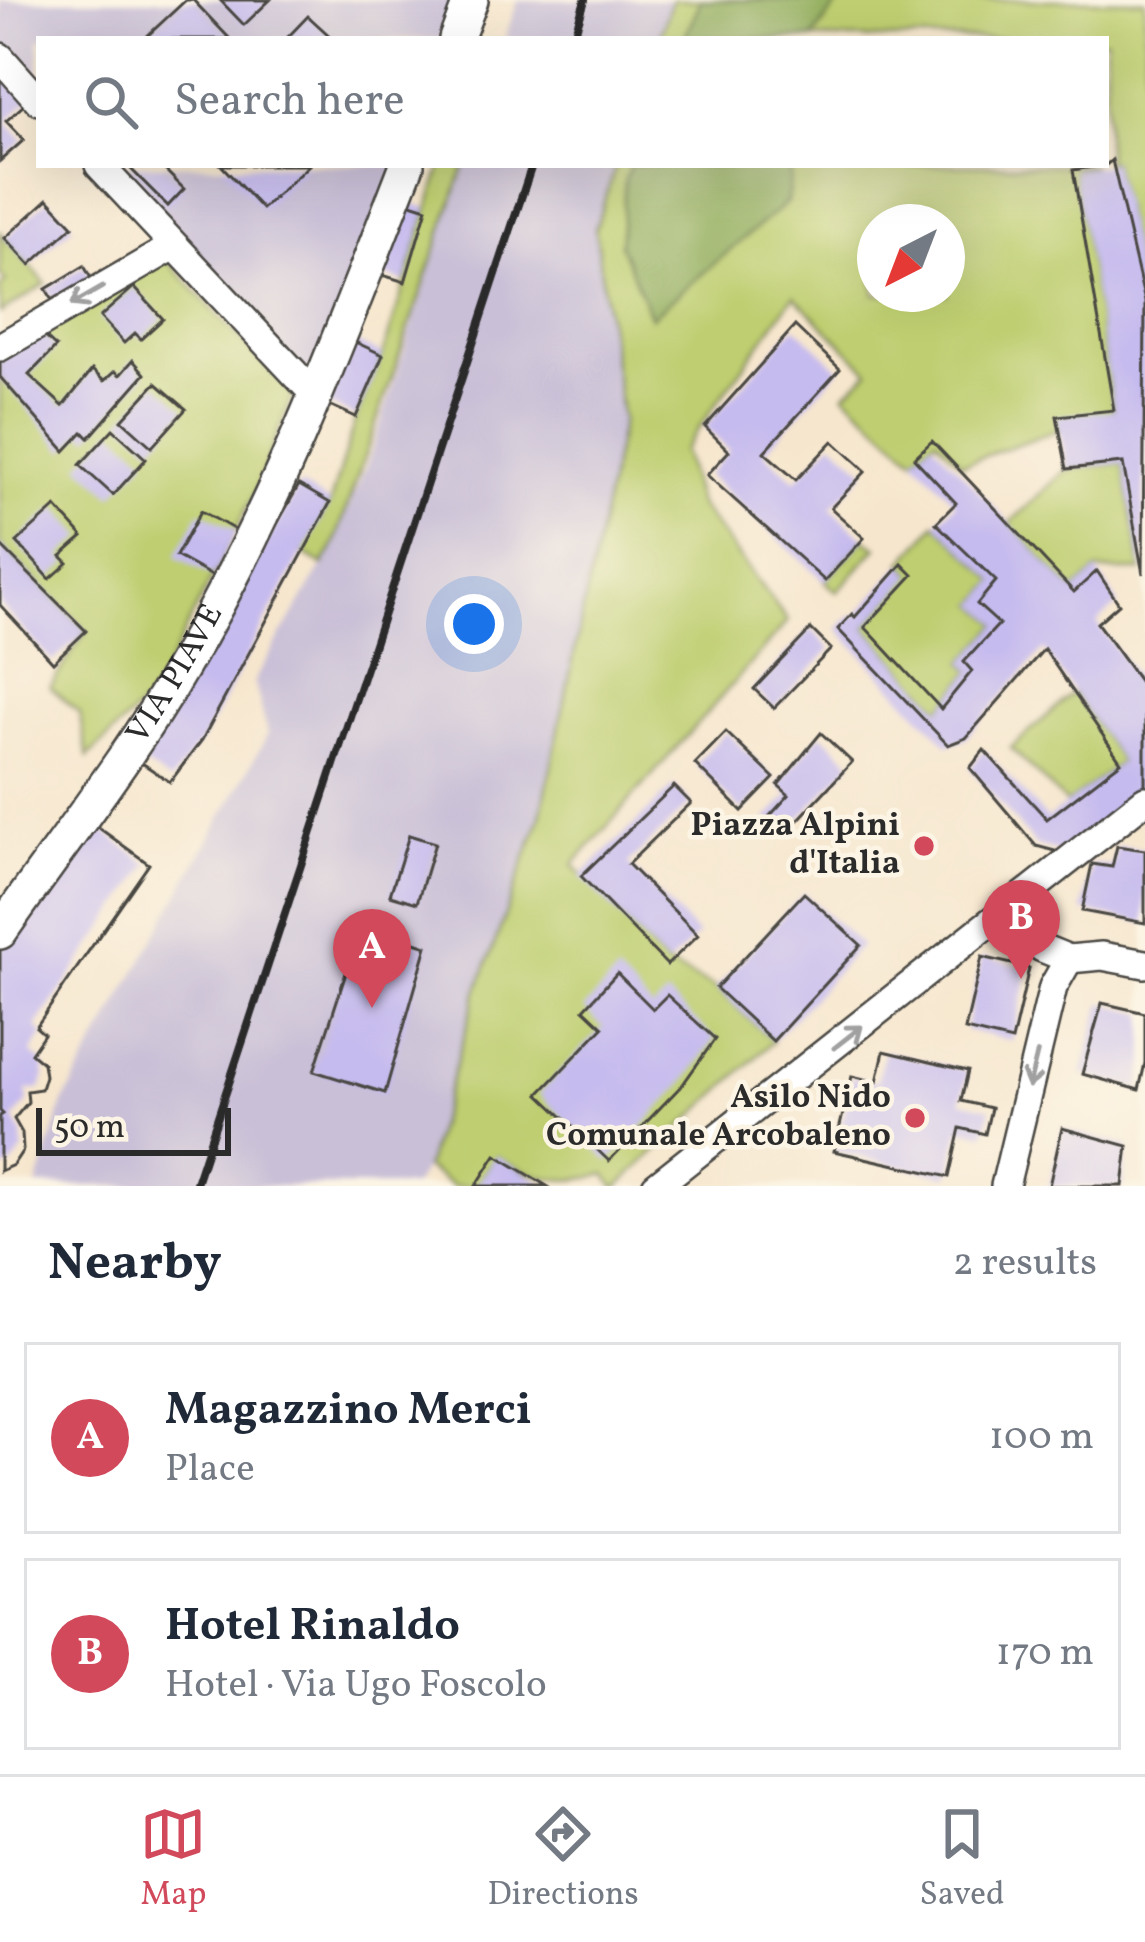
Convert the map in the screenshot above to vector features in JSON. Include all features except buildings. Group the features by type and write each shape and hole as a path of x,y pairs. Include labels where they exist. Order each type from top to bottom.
{"main road":[{"path":"457,36 472,0"},
{"name":"VIA PIAVE","path":"1,928 145,729 240,562 316,396 406,168"}],"street":[{"path":"0,57 36,98"},
{"path":"102,168 316,396"},
{"path":"0,347 174,246"},
{"path":"656,1186 1145,800"},
{"path":"1006,913 1042,948 1069,959 1102,956 1145,964"},
{"path":"1005,1186 1053,987 1069,959"}],"shaded area":[{"path":"0,0 471,0 457,36 36,36 36,98 0,57"},
{"path":"518,0 672,0 660,36 506,36"},
{"path":"102,168 406,168 316,396"},
{"path":"464,168 615,168 595,229 622,420 541,816 477,992 426,1165 413,1186 37,1186 63,1103 268,734 254,681 333,548 369,458"}],"green space":[{"path":"672,0 1145,0 1145,307 1109,162 1109,36 660,36"},
{"path":"701,0 841,0 814,36 685,36"},
{"path":"441,168 464,168 333,548 323,565 301,552 330,503 356,417 383,354"},
{"path":"615,168 1082,168 1074,170 1114,410 962,464 936,438 914,458 845,394 869,371 794,296 683,450 698,504 788,621 573,865 667,965 716,988 773,1041 619,1186 606,1174 550,1178 496,1156 476,1186 453,1186 425,1168 477,992 541,816 622,420 595,229"},
{"path":"630,168 792,168 787,202 651,317 620,245"},
{"path":"0,232 46,284 0,313 0,287 6,281 0,275"},
{"path":"164,257 293,395 253,496 153,695 88,757 79,713 50,687 86,631 0,545 0,355"},
{"path":"1123,463 1142,571 1097,571 1074,592 1009,524 1067,469"},
{"path":"936,523 996,581 977,604 999,624 964,662 972,671 941,709 865,627 912,574 902,564"},
{"path":"864,538 877,547 837,592 825,581"},
{"path":"1074,692 1121,762 1067,804 1011,748"}],"railway":[{"path":"574,36 585,0"},
{"path":"195,1186 531,168"}],"place":[{"name":"Piazza Alpini d'Italia","path":"924,846"},
{"name":"Hotel Rinaldo","path":"1021,979"},
{"name":"Magazzino Merci","path":"372,1008"},
{"name":"Asilo Nido Comunale Arcobaleno","path":"915,1118"}]}
